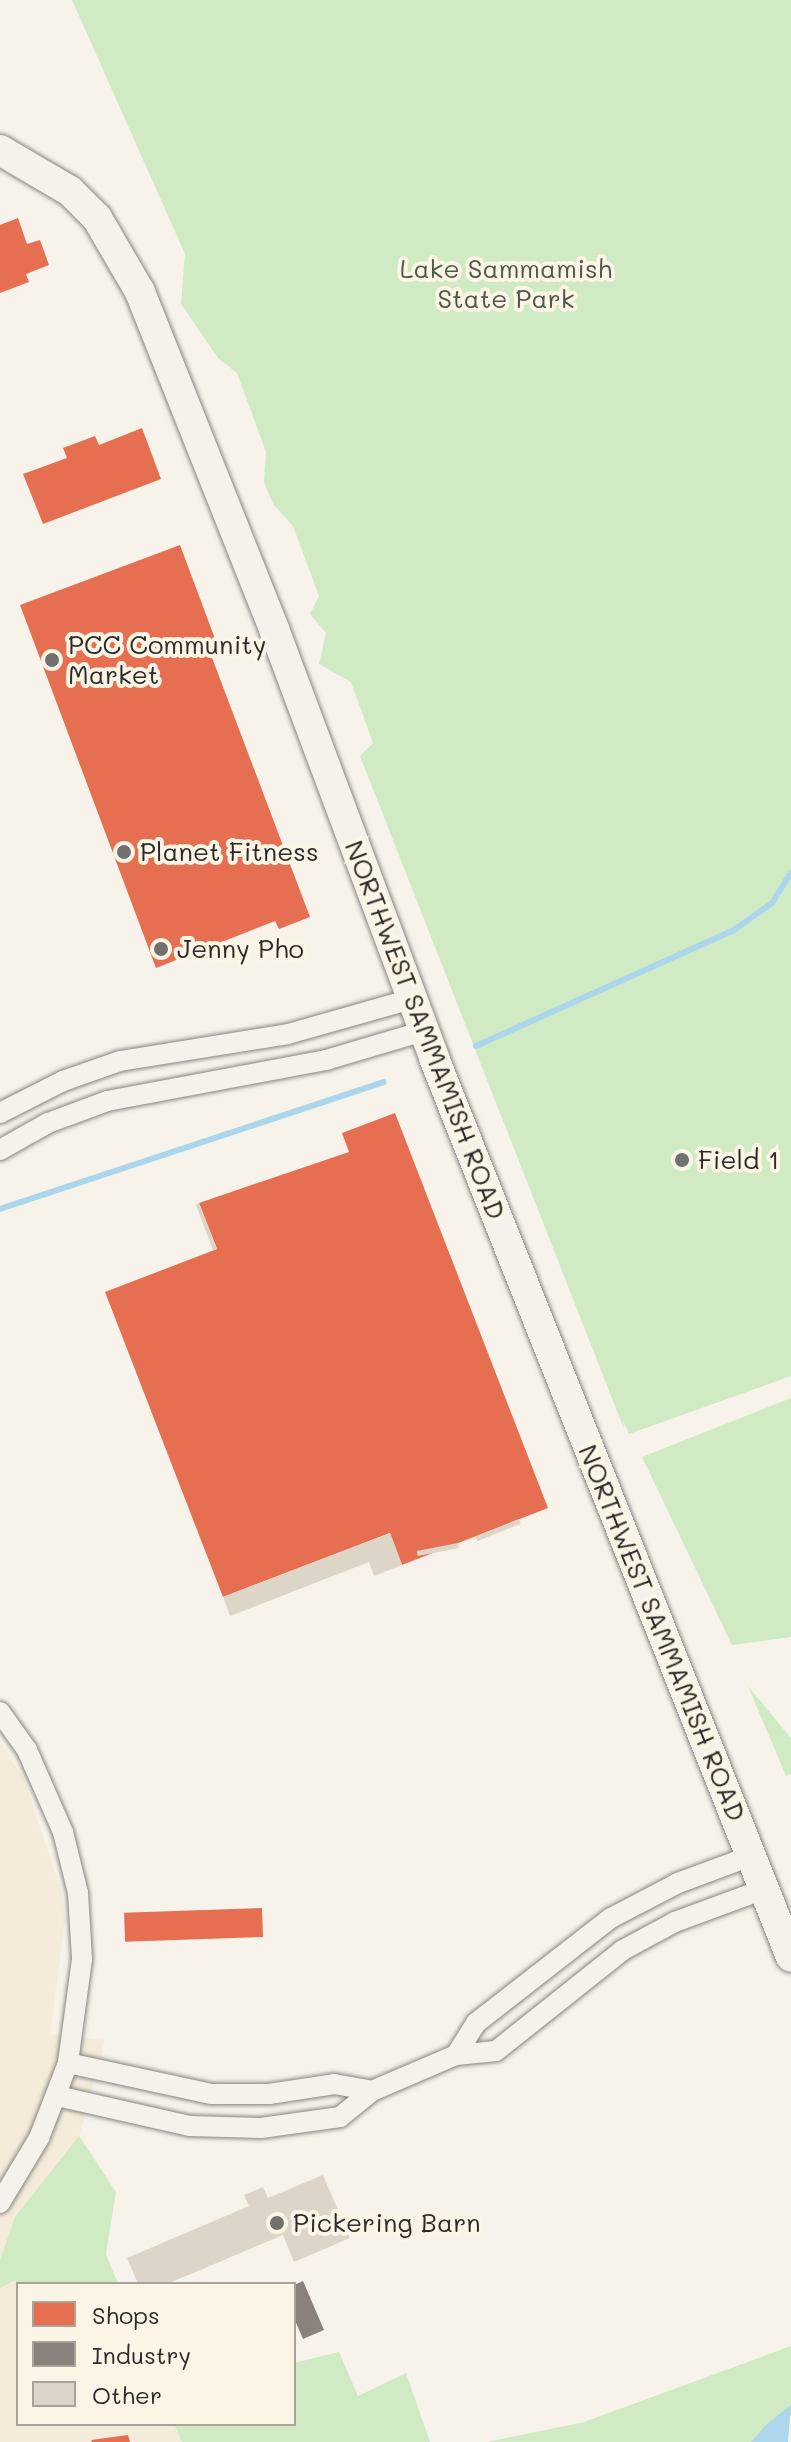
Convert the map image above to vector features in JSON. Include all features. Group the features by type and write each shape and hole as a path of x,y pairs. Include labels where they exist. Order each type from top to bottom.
{"main road":[{"name":"NORTHWEST SAMMAMISH ROAD","path":"0,150 70,191 97,218 140,292 274,629 424,1031 791,1957"}],"street":[{"path":"0,1113 63,1081 120,1061 288,1034 412,999"},
{"path":"0,1150 48,1123 107,1101 326,1060 424,1031"},
{"path":"0,1712 27,1750 49,1795 78,1893 82,1959 68,2063 57,2096 33,2150 0,2203"},
{"path":"456,2055 476,2023 611,1918 678,1883 751,1856"},
{"path":"57,2096 165,2123 249,2128 340,2117 372,2091 456,2055 496,2051 623,1950 675,1922 764,1889"},
{"path":"68,2063 200,2093 261,2094 334,2084 372,2091"}],"shaded area":[{"path":"0,1742 24,1779 61,1890 65,1920 50,2034 105,2040 79,2136 116,2192 106,2254 117,2282 16,2282 16,2426 185,2426 192,2442 0,2442"}],"green space":[{"name":"Lake Sammamish State Park","path":"72,0 791,0 791,1376 629,1434 623,1420 624,1429 360,756 373,743 351,682 319,664 326,633 310,614 319,596 293,526 273,504 264,482 266,452 237,373 218,358 181,304 185,254"},
{"path":"791,1398 791,1637 732,1645 642,1457"},
{"path":"748,1686 791,1738 791,1774 786,1776"},
{"path":"79,2136 116,2192 106,2254 117,2282 15,2280 0,2288 0,2260 15,2217"},
{"path":"791,2346 791,2415 768,2442 487,2442 584,2422"},
{"path":"339,2352 358,2396 406,2373 430,2442 182,2442 175,2426 296,2426 296,2363"}],"water":[{"path":"791,2405 788,2442 751,2442 766,2425"}],"building: Shops":[{"path":"18,218 27,244 40,240 49,265 26,274 29,282 0,293 0,225"},
{"path":"142,428 161,479 43,524 23,474 67,458 63,448 95,436 99,445"},
{"path":"180,545 220,652 211,655 310,917 279,929 275,921 156,968 20,605"},
{"path":"395,1113 548,1508 402,1565 390,1533 223,1597 105,1292 217,1249 199,1203 349,1152 342,1133"},
{"path":"262,1908 263,1937 125,1942 124,1913"},
{"path":"128,2435 130,2442 91,2440"}],"building: Industry":[{"path":"303,2281 324,2330 303,2339 296,2323 296,2284"}],"building: Other":[{"path":"199,1203 217,1249 213,1250 196,1205"},
{"path":"519,1519 521,1524 477,1541 475,1537"},
{"path":"390,1533 402,1565 374,1576 369,1562 230,1616 223,1597"},
{"path":"458,1543 459,1548 418,1556 417,1551"},
{"name":"Pickering Barn","path":"323,2175 350,2238 294,2262 283,2235 172,2282 137,2282 127,2258 249,2206 244,2195 263,2187 268,2198"}],"waterway":[{"path":"476,1046 734,930 772,903 791,873"},
{"path":"0,1209 383,1082"}],"place":[{"name":"PCC Community Market","path":"52,660"},
{"name":"Planet Fitness","path":"124,852"},
{"name":"Jenny Pho","path":"161,949"},
{"name":"Field 1","path":"682,1160"},
{"name":"Pickering Barn","path":"277,2223"}]}
